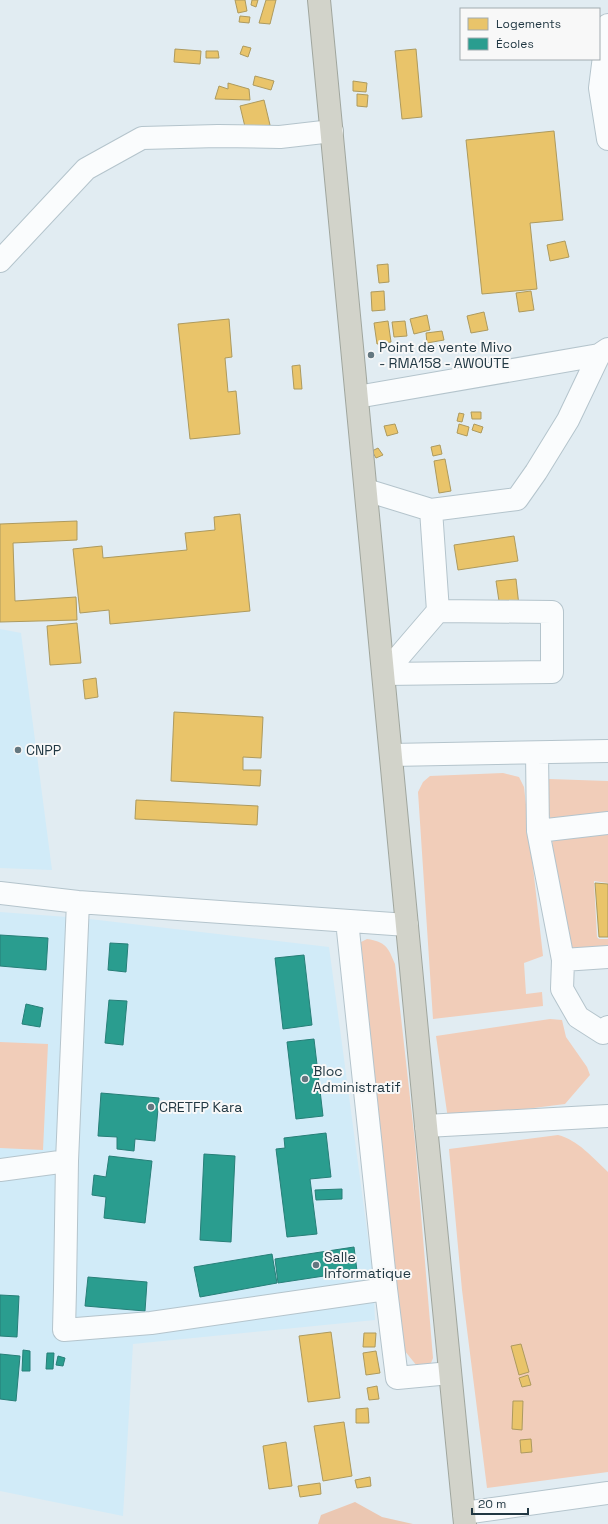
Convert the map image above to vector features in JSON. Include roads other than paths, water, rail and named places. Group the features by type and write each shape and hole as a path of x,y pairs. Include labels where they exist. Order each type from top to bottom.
{"highway":[{"path":"319,0 426,1126 465,1518"}],"street":[{"path":"608,25 600,88 608,139"},
{"path":"0,261 86,169 142,138 218,136 280,137 332,131"},
{"path":"357,397 604,352"},
{"path":"366,490 431,510 517,499 536,472 568,420 604,352"},
{"path":"384,674 438,611 431,510"},
{"path":"384,674 552,672 552,612 438,611"},
{"path":"391,755 608,751"},
{"path":"537,753 538,831 563,960 562,989 578,1017 603,1033 608,1027"},
{"path":"538,831 608,823"},
{"path":"0,893 78,902 407,925"},
{"path":"78,902 67,1161 66,1289 64,1330 151,1323 386,1289"},
{"path":"347,921 386,1289 397,1378 450,1373"},
{"path":"563,960 608,957"},
{"path":"426,1126 608,1116"},
{"path":"0,1170 67,1161"},
{"path":"465,1518 608,1493"}],"place":[{"name":"Point de vente Mivo - RMA158 - AWOUTE","path":"371,355"},
{"name":"CNPP","path":"18,750"},
{"name":"Bloc Administratif","path":"305,1079"},
{"name":"CRETFP Kara","path":"151,1107"},
{"name":"Salle Informatique","path":"316,1265"}]}
